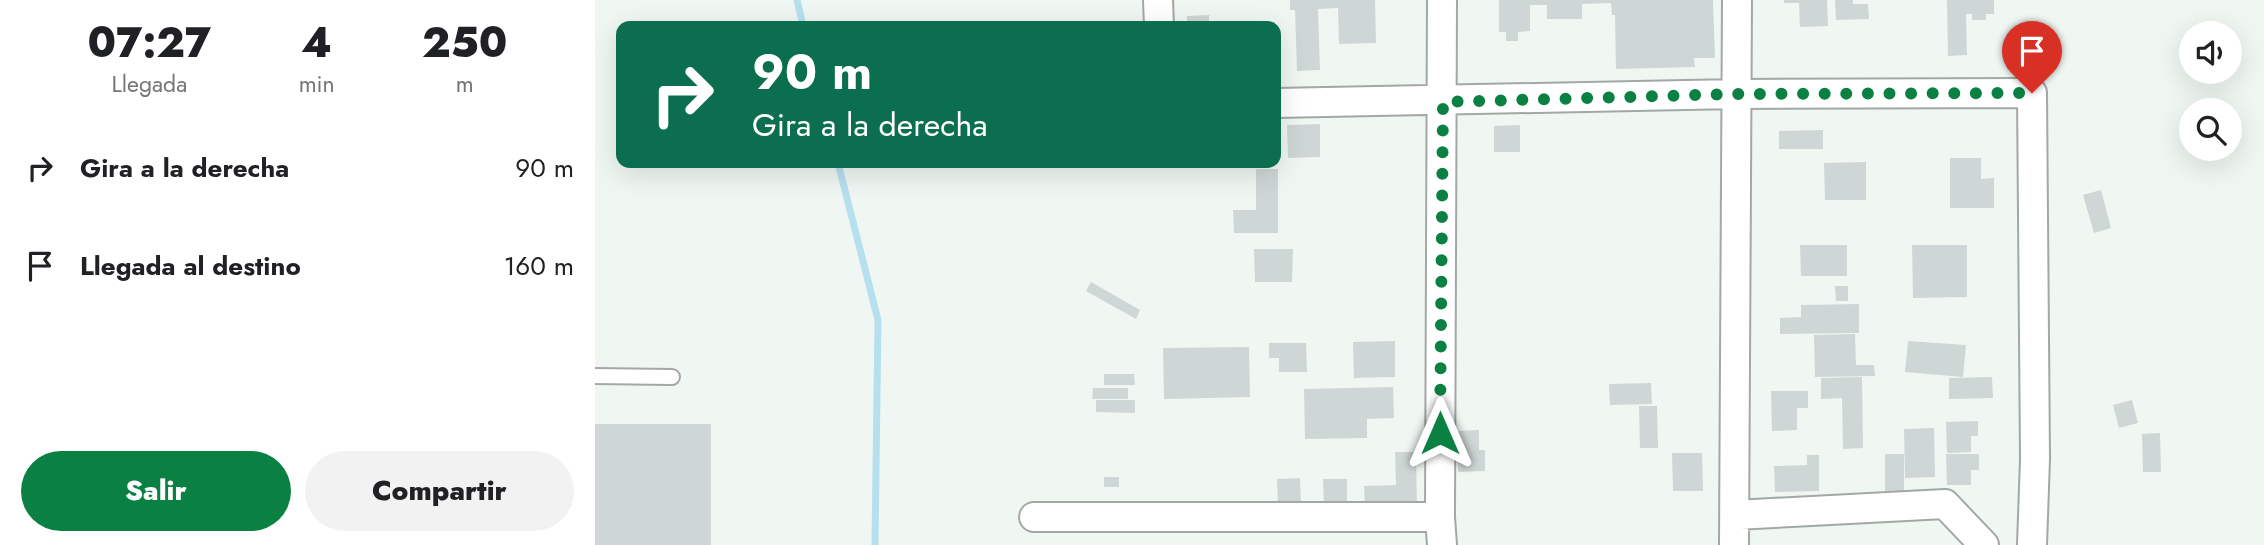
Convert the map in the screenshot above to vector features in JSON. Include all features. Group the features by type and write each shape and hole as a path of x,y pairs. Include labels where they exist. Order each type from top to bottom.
{"street":[{"path":"1159,0 1159,21"},
{"path":"1442,0 1442,545"},
{"path":"1734,545 1737,0"},
{"path":"1281,103 1443,102 1736,94 2032,93 2035,458 2032,545"},
{"path":"1735,515 1945,504 1984,545"},
{"path":"1034,517 1440,517"}],"lane":[{"path":"595,376 672,377"}],"building":[{"path":"1290,0 1375,0 1376,43 1339,44 1338,8 1318,9 1320,70 1297,71 1295,10 1290,10"},
{"path":"1499,0 1713,0 1715,58 1694,58 1695,67 1616,69 1615,15 1612,15 1611,3 1582,4 1582,19 1547,19 1547,5 1530,5 1530,31 1518,32 1518,41 1506,41 1506,32 1499,32"},
{"path":"1784,0 1827,0 1828,26 1800,27 1799,3 1784,3"},
{"path":"1835,0 1853,0 1853,4 1868,4 1869,19 1836,20"},
{"path":"1947,0 1994,0 1994,14 1986,14 1986,20 1972,20 1972,14 1966,14 1967,55 1948,56"},
{"path":"1209,15 1209,21 1187,21 1187,16"},
{"path":"1320,124 1320,157 1288,158 1287,125"},
{"path":"1520,125 1520,152 1494,152 1494,126"},
{"path":"1823,130 1823,149 1779,149 1779,131"},
{"path":"1950,158 1981,158 1981,179 1994,178 1994,208 1950,208"},
{"path":"1866,162 1866,200 1825,200 1824,163"},
{"path":"1256,169 1278,169 1278,233 1234,233 1233,210 1256,210"},
{"path":"2101,190 2111,228 2094,233 2083,195"},
{"path":"1800,245 1847,245 1847,276 1801,276"},
{"path":"1912,245 1967,245 1967,297 1913,298"},
{"path":"1254,249 1293,249 1292,282 1255,282"},
{"path":"1091,282 1140,310 1136,319 1086,291"},
{"path":"1835,286 1848,286 1848,301 1836,301"},
{"path":"1859,304 1859,333 1780,334 1780,318 1801,317 1801,305"},
{"path":"1855,334 1856,365 1874,365 1875,376 1815,377 1814,335"},
{"path":"1395,341 1395,377 1354,378 1353,342"},
{"path":"1908,341 1966,345 1963,377 1905,372"},
{"path":"1269,343 1306,343 1307,372 1279,372 1279,358 1269,358"},
{"path":"1249,347 1250,397 1164,399 1163,348"},
{"path":"1104,374 1134,374 1135,385 1104,385"},
{"path":"1862,377 1863,448 1843,449 1842,398 1821,399 1821,378"},
{"path":"1992,377 1993,398 1949,399 1949,378"},
{"path":"1651,383 1652,404 1610,405 1609,384"},
{"path":"1393,387 1394,418 1367,419 1367,438 1305,439 1304,389"},
{"path":"1093,388 1128,388 1128,399 1092,399"},
{"path":"1771,391 1808,391 1808,408 1797,408 1797,430 1772,431"},
{"path":"1096,400 1135,400 1135,413 1096,412"},
{"path":"2132,400 2138,423 2119,428 2113,405"},
{"path":"1639,406 1657,406 1658,448 1640,448"},
{"path":"1978,421 1978,436 1971,436 1971,452 1947,453 1946,422"},
{"path":"595,424 711,424 711,545 595,545"},
{"path":"1934,428 1935,477 1905,478 1904,429"},
{"path":"1479,430 1479,450 1485,450 1485,471 1458,472 1457,431"},
{"path":"2160,433 2161,472 2143,472 2142,434"},
{"path":"1395,452 1416,452 1417,508 1365,509 1364,486 1396,485"},
{"path":"1672,453 1702,453 1703,491 1673,491"},
{"path":"1885,454 1904,454 1904,492 1885,492"},
{"path":"1946,454 1979,454 1979,470 1971,470 1971,485 1947,485"},
{"path":"1807,455 1819,455 1819,491 1775,492 1774,466 1807,465"},
{"path":"1104,477 1119,477 1119,487 1104,487"},
{"path":"1300,478 1301,505 1278,505 1277,479"},
{"path":"1323,479 1347,479 1347,504 1324,505"}],"waterway":[{"path":"797,0 802,21"},
{"path":"839,168 878,320 875,545"}],"route":[{"path":"1440,433 1443,102 1736,94 2032,93"}]}
